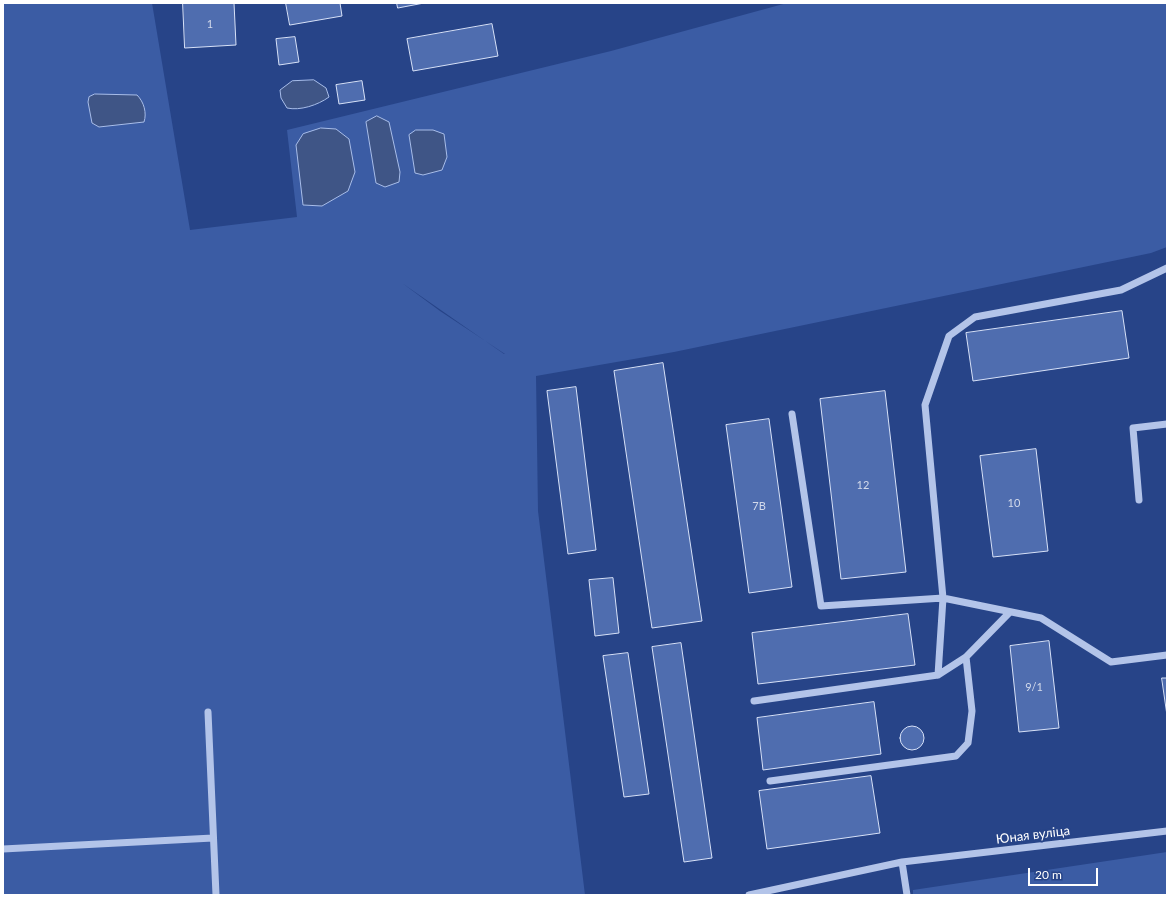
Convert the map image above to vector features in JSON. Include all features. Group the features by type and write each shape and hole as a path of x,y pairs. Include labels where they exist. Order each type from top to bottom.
{"street":[{"path":"938,675 943,598 925,405 949,336 975,317 1122,290 1167,268"},
{"path":"792,414 821,606 943,598 1041,618 1111,662 1167,656"},
{"path":"1139,500 1133,428 1167,424"},
{"path":"754,701 938,675 966,657 1010,612"},
{"path":"770,781 956,756 968,743 972,711 966,657"},
{"path":"208,712 216,895"},
{"name":"Юная вуліца","path":"749,895 902,862 1167,831"},
{"path":"3,849 213,838"},
{"path":"902,862 907,895"}],"shaded area":[{"path":"3,3 152,3 190,230 297,217 287,130 611,51 787,3 1167,3 1167,247 1151,253 674,352 536,376 538,511 585,895 3,895","holes":["402,283 485,341 440,311"]},
{"path":"314,80 326,88 329,97 320,103 309,107 298,109 287,108 281,98 280,90 292,81"},
{"path":"95,94 137,95 144,108 144,122 99,127 92,123 88,102 89,97"},
{"path":"377,116 389,122 400,172 399,182 385,187 376,183 366,122"},
{"path":"321,128 336,129 349,139 355,172 348,191 322,206 303,205 296,145 303,134"},
{"path":"416,130 433,130 444,134 447,157 442,170 423,175 415,173 409,135"},
{"path":"1167,852 1167,895 913,895 913,890"}],"building":[{"path":"183,3 234,3 236,45 185,48"},
{"path":"286,3 340,3 342,16 290,25"},
{"path":"397,3 424,3 398,8"},
{"path":"492,24 498,56 413,71 407,39"},
{"path":"295,37 299,62 279,65 276,39"},
{"path":"362,81 365,100 339,104 336,85"},
{"path":"1122,311 1129,358 973,381 966,333"},
{"path":"663,363 702,621 652,628 614,371"},
{"path":"576,387 596,550 568,554 547,391"},
{"path":"885,391 906,572 841,579 820,399"},
{"path":"769,419 792,587 749,593 726,425"},
{"path":"1036,449 1048,551 993,557 980,456"},
{"path":"613,578 619,633 595,636 589,580"},
{"path":"908,614 915,665 758,684 752,633"},
{"path":"1049,641 1059,728 1019,732 1010,646"},
{"path":"681,643 712,858 684,862 652,647"},
{"path":"628,653 649,794 624,797 603,656"},
{"path":"1162,678 1167,678 1167,715"},
{"path":"874,702 881,754 763,770 757,718"},
{"path":"912,726 921,729 924,738 921,747 912,750 903,747 900,738 903,729"},
{"path":"871,776 880,833 767,849 759,791"}]}
